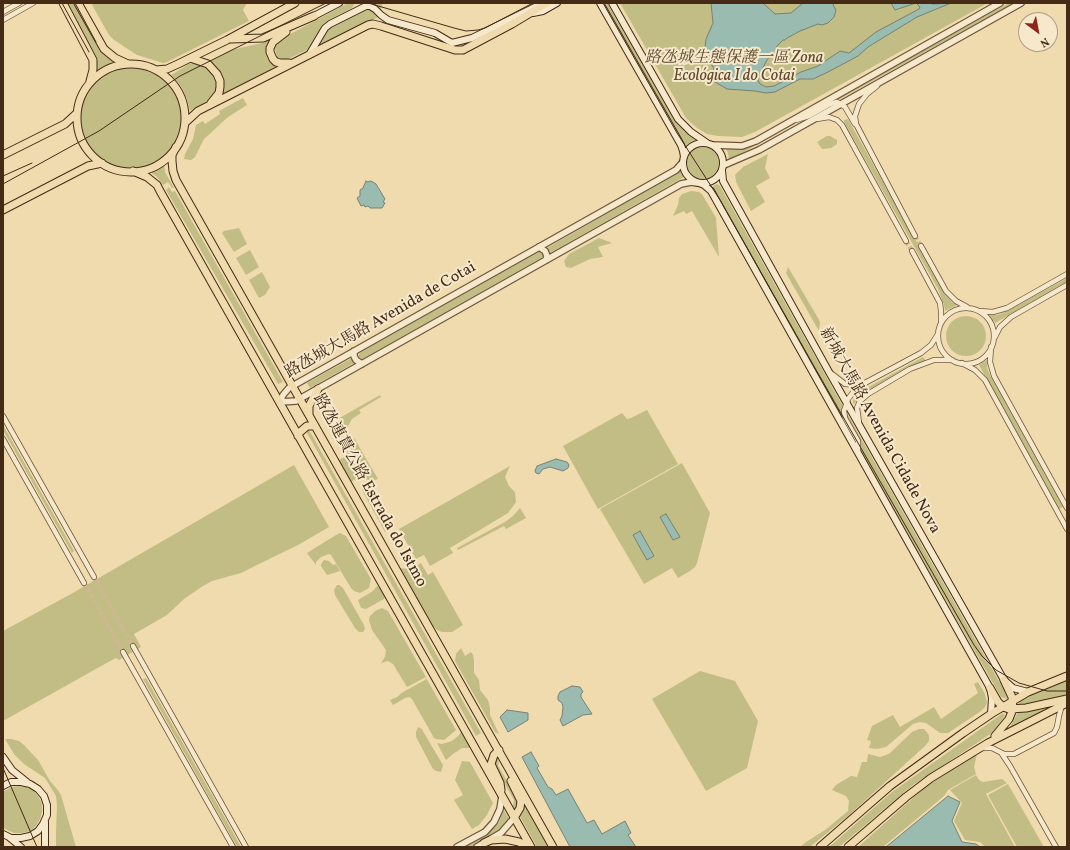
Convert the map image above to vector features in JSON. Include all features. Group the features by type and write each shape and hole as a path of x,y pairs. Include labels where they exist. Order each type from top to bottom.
{"main road":[{"path":"63,3 93,60 92,76 82,95 77,113 77,123 83,142 88,150 102,163 122,171 146,169 158,164 168,157 176,147 185,123 184,110 179,93 167,77 156,70 143,65 129,64 109,69 100,74 89,84"},
{"path":"78,3 104,49 115,58 129,64"},
{"path":"156,70 171,67 190,58 227,40 295,3"},
{"path":"295,61 284,64 276,62 271,56 271,45 278,38 338,3"},
{"path":"309,54 325,28 366,6 375,8 388,20 435,34 452,43 472,38 542,3"},
{"path":"185,123 193,114 368,25 373,24 455,50 463,50 533,13 547,3"},
{"path":"533,13 543,11 557,3"},
{"path":"600,3 681,145 684,151 683,159 686,175 691,180 698,183 710,182 720,175 723,168 721,153 691,132 678,119 612,3"},
{"path":"227,40 236,38 263,38 314,16"},
{"path":"190,58 208,64 218,74 220,81 218,93 214,101 208,106"},
{"path":"3,155 59,127 71,120 77,113"},
{"path":"683,159 686,152 696,144 710,144"},
{"name":"路氹連貫公路 Estrada do Istmo","path":"176,147 172,156 173,171 176,180 553,847"},
{"path":"3,210 84,168 93,164 102,163"},
{"name":"新城大馬路 Avenida Cidade Nova","path":"723,168 723,181 829,372 1004,680 1013,688 1028,692"},
{"name":"路氹連貫公路 Estrada do Istmo","path":"133,171 147,177 157,185 530,847"},
{"name":"新城大馬路 Avenida Cidade Nova","path":"698,183 711,191 990,688 992,698 991,714"},
{"path":"309,414 309,406 318,389"},
{"path":"298,436 307,426 316,426"},
{"path":"820,847 890,786 991,714 1028,692 1067,676"},
{"path":"988,743 1005,725 1013,709 1013,701 1010,691 1004,680"},
{"path":"990,688 998,702 1003,707 1013,709 1067,699"},
{"path":"848,847 906,797 931,778 977,749 1065,704"},
{"path":"499,750 494,755 491,764 500,783 502,796"},
{"path":"3,757 12,770 38,789 44,796 47,805 44,826 45,847"},
{"path":"508,768 509,778 521,801 520,808 514,818"},
{"path":"3,786 11,782 30,784"},
{"path":"3,834 11,838 30,836 38,831 43,824 46,815"},
{"path":"3,834 21,847"},
{"path":"824,847 833,836"},
{"path":"484,843 498,839 505,839 519,842 530,847"}],"street":[{"path":"3,12 19,3"},
{"path":"3,20 33,3"},
{"path":"710,144 742,146 756,141 1000,3"},
{"path":"723,168 759,150 1021,3"},
{"path":"857,128 855,116 859,104 867,94 881,82"},
{"path":"786,124 809,116 830,104 837,102 846,107 915,236"},
{"path":"813,120 829,117 837,120 842,125 906,241"},
{"name":"路氹城大馬路 Avenida de Cotai","path":"280,402 285,392 293,386 676,170 683,159"},
{"name":"路氹城大馬路 Avenida de Cotai","path":"280,402 296,401 300,399 681,184 686,182 698,183"},
{"path":"921,246 946,291 956,301 978,311 993,312 1007,308 1067,274"},
{"path":"539,247 546,252 546,260"},
{"path":"858,453 858,441 844,416 847,402 855,390 927,349 935,340 940,326 940,303 912,252"},
{"path":"962,363 971,363 980,360 986,355 991,347 1000,327 1011,317 1067,285"},
{"path":"940,326 943,320 952,312 963,308 969,308"},
{"path":"978,311 986,317 992,325 994,340"},
{"path":"938,333 939,343 943,352 953,360 975,370 985,380 1067,529"},
{"path":"991,347 990,362 994,376 1067,508"},
{"path":"354,351 356,360 362,364"},
{"path":"894,368 900,372 934,360 953,360"},
{"path":"859,424 857,408 863,397 910,369"},
{"path":"829,372 845,384 857,385 869,381"},
{"path":"3,416 94,577"},
{"path":"3,439 84,583"},
{"path":"133,646 246,847"},
{"path":"123,652 233,847"},
{"path":"999,752 1004,754 1014,754 1054,733 1059,716 1065,704"},
{"path":"977,749 992,748 1004,756 1056,847"},
{"path":"1010,766 1010,760 1014,754"},
{"path":"457,847 485,832 493,822 500,809 502,796"},
{"path":"477,847 501,833 514,818"}],"green space":[{"path":"65,3 76,3 104,52 114,62 95,72"},
{"path":"91,3 247,3 243,10 249,21 163,63 137,55 114,40 109,35"},
{"path":"348,3 355,3 352,8 322,25 309,49 286,60 281,60 277,57 275,49 276,45 281,39"},
{"path":"376,3 383,3 378,17 317,48 327,30 334,24"},
{"path":"604,3 607,3 679,125 696,139 684,147"},
{"name":"路氹城生態保護一區 Zona Ecológica I do Cotai","path":"620,3 988,3 755,132 742,137 707,134 697,128 686,118"},
{"path":"1009,3 1014,3 729,160 726,149 741,149 751,146"},
{"path":"275,37 270,41 272,63 277,66 221,95 222,75 216,67 209,62 231,50 262,43"},
{"path":"196,63 209,68 216,80 217,87 215,94 210,99 190,111 182,88 171,75 189,64"},
{"path":"131,68 150,72 167,82 177,99 181,118 177,137 167,154 150,164 131,168 112,164 95,154 85,137 81,118 85,99 95,82 112,72"},
{"path":"243,98 247,105 228,117 204,139 195,157 191,160 184,159 193,139 196,125 203,121 205,124 220,114 219,111"},
{"path":"848,119 945,293 952,302 957,305 945,311 938,289 844,122 844,120"},
{"path":"827,136 837,140 837,144 831,148 822,149 817,142"},
{"path":"703,147 709,148 716,154 719,163 718,169 712,176 703,179 697,178 690,172 687,163 688,157 694,150"},
{"path":"768,154 765,168 770,178 756,186 765,202 751,211 736,182 735,175 743,167"},
{"path":"164,164 165,172 174,188 172,188 168,182 163,185 157,177 150,172"},
{"path":"681,171 684,177 550,253 547,248"},
{"path":"717,184 720,186 1004,690 1007,699 1001,697 803,350 713,190 713,186"},
{"path":"169,187 172,192 175,191 283,382 278,384 166,190"},
{"path":"691,191 702,194 716,218 719,257 692,211 686,214 684,211 673,216 678,205 679,198 682,194"},
{"path":"239,228 247,244 234,252 222,233 224,231"},
{"path":"599,238 612,243 598,247 603,257 590,259 571,268 566,267 564,261 569,254"},
{"path":"250,250 259,267 246,275 236,258"},
{"path":"540,251 543,253 543,257 364,358 362,359 359,357 361,352"},
{"path":"788,267 820,322 819,331 786,273"},
{"path":"262,272 270,287 265,295 259,298 249,280"},
{"path":"1067,278 1067,282 995,323 989,315 1003,313"},
{"path":"970,316 977,319 983,325 986,336 985,344 977,353 970,356 962,356 955,353 947,344 946,332 949,325 958,317"},
{"path":"923,357 926,361 863,394 854,404 853,403 853,400 861,391"},
{"path":"352,358 354,363 310,388 307,383"},
{"path":"988,359 987,368 990,375 1063,507 1059,509 979,365"},
{"path":"380,395 381,397 359,410 361,413 352,419 348,426 346,437 336,420"},
{"path":"647,410 678,464 598,509 563,446 622,413 627,419"},
{"path":"3,425 74,551 72,553 3,430"},
{"path":"309,430 481,733 476,736 306,431"},
{"path":"354,438 378,479 371,481 359,477 351,482 337,461 346,456 349,442"},
{"path":"682,463 710,513 697,563 690,571 678,578 672,568 644,584 600,509"},
{"path":"294,465 329,527 298,545 241,573 212,581 203,586 184,599 167,615 134,634 141,647 119,660 116,658 112,660 3,721 3,631 71,594"},
{"path":"510,466 505,477 509,486 515,492 516,502 508,513 450,548 453,553 430,566 424,555 416,559 399,529"},
{"path":"364,487 370,498 375,495 384,512 379,515 387,530 385,532 362,490"},
{"path":"520,508 526,518 506,529 504,526 458,550 457,548 505,522"},
{"path":"340,533 346,536 371,579 369,588 360,593 351,588 331,555 329,554 321,557 316,562 316,565 307,553"},
{"path":"324,560 329,561 333,565 336,564 340,571 327,575 321,566"},
{"path":"421,563 428,575 433,572 463,625 452,632 442,632 437,630 432,625 399,568 411,569"},
{"path":"337,585 343,588 364,625 365,629 363,632 359,632 355,628 335,595 334,590"},
{"path":"377,586 380,587 386,596 384,599 366,609 361,608 358,600 373,591"},
{"path":"382,608 388,611 426,677 407,687 393,664 388,661 381,663 385,657 386,650 372,630 369,620 370,616 375,611"},
{"path":"461,648 465,656 471,652 473,655 474,673 479,680 480,690 488,700 490,715 499,734 495,732 455,661 456,654"},
{"path":"700,671 735,681 758,721 747,768 706,791 652,699"},
{"path":"146,678 241,847 237,847 143,679"},
{"path":"426,678 456,730 444,740 434,738 412,699 409,697 405,698 393,705 390,700"},
{"path":"1067,678 1067,694 1050,700 1021,705 1019,704 1022,699 1034,692"},
{"path":"978,682 985,694 987,703 985,707 948,733 940,733 926,723 920,722 913,724 886,747 877,749 869,748 871,741 867,740 872,726 893,715 900,727 934,707 941,719 978,693 974,684"},
{"path":"1047,708 1029,719 1009,729 1018,712"},
{"path":"1003,713 1005,716 992,733 913,785 839,847 829,847 892,792"},
{"path":"418,727 422,729 443,765 441,772 433,769 416,737"},
{"path":"919,729 924,729 929,735 929,741 925,746 848,816 810,847 800,847 825,830 848,811 849,801 846,796 832,790 836,785 851,776 857,777 862,762 867,762 868,754 880,757 889,754 912,732"},
{"path":"463,730 472,748 462,748 446,760 437,743 442,744 452,741"},
{"path":"5,739 19,741 38,760 50,781 61,795 76,847 56,847 56,796 45,778 24,764 14,754"},
{"path":"977,754 974,767 976,774 948,790 944,796 883,847 858,847 924,788"},
{"path":"496,756 500,769 518,800 516,810 513,806 514,800 495,767 494,762"},
{"path":"462,761 470,762 493,803 487,815 479,825 472,829 454,800 463,795 455,780"},
{"path":"976,775 979,780 983,782 1002,779 1007,783 986,794 1015,847 985,847 980,842 965,840 954,821 962,803 950,790"},
{"path":"1008,784 1044,847 1017,847 988,795"},
{"path":"12,787 27,787 34,791 42,804 42,812 36,826 30,831 14,833 3,828 3,792"},
{"path":"524,805 548,847 537,847 518,813"},
{"path":"504,810 509,819 499,832 472,847 462,847 493,829 498,824"}],"water":[{"path":"711,3 763,3 775,14 791,13 803,3 835,3 833,5 836,10 834,17 828,23 822,25 818,24 800,31 783,40 777,46 776,50 780,56 777,57 776,55 772,54 759,75 758,80 760,84 766,87 774,86 801,72 818,66 840,51 849,53 876,32 919,9 920,7 916,3 951,3 917,17 868,47 858,56 828,72 813,79 800,79 775,92 766,93 727,89 715,82 713,66 708,63 704,57 706,39 713,23"},
{"path":"891,3 916,3 895,10"},
{"path":"366,181 371,181 376,184 385,199 383,202 385,203 382,208 370,208 368,206 365,207 364,205 361,206 357,198 360,196 360,190 363,188"},
{"path":"556,459 567,462 569,465 568,468 563,471 550,467 543,469 539,474 536,473 535,471 537,466"},
{"path":"666,514 680,537 673,540 660,517"},
{"path":"640,531 654,556 647,560 633,535"},
{"path":"572,686 580,687 583,692 581,697 592,714 583,715 563,726 560,720 563,707 562,703 558,700 558,696 560,692"},
{"path":"507,710 528,713 528,720 508,732 500,717"},
{"path":"531,752 539,766 537,768 548,787 552,789 556,795 568,789 587,823 594,820 602,834 625,821 631,833 628,835 636,847 570,847 522,757"},
{"path":"948,796 960,802 952,821 962,842 976,844 980,847 886,847"}],"tunnel":[{"path":"915,236 921,246"},
{"path":"906,241 912,251"},
{"path":"94,577 133,646"},
{"path":"84,583 123,652"}],"tram line":[{"path":"62,3 89,52"},
{"path":"75,3 96,42"},
{"path":"3,184 99,131 180,76 326,3"},
{"path":"368,3 466,31 485,28 533,3"},
{"path":"603,3 677,133 720,200 974,645 982,656 996,670 1019,683 1047,691 1067,691"},
{"path":"3,176 32,163"},
{"path":"3,768 37,847"}]}
